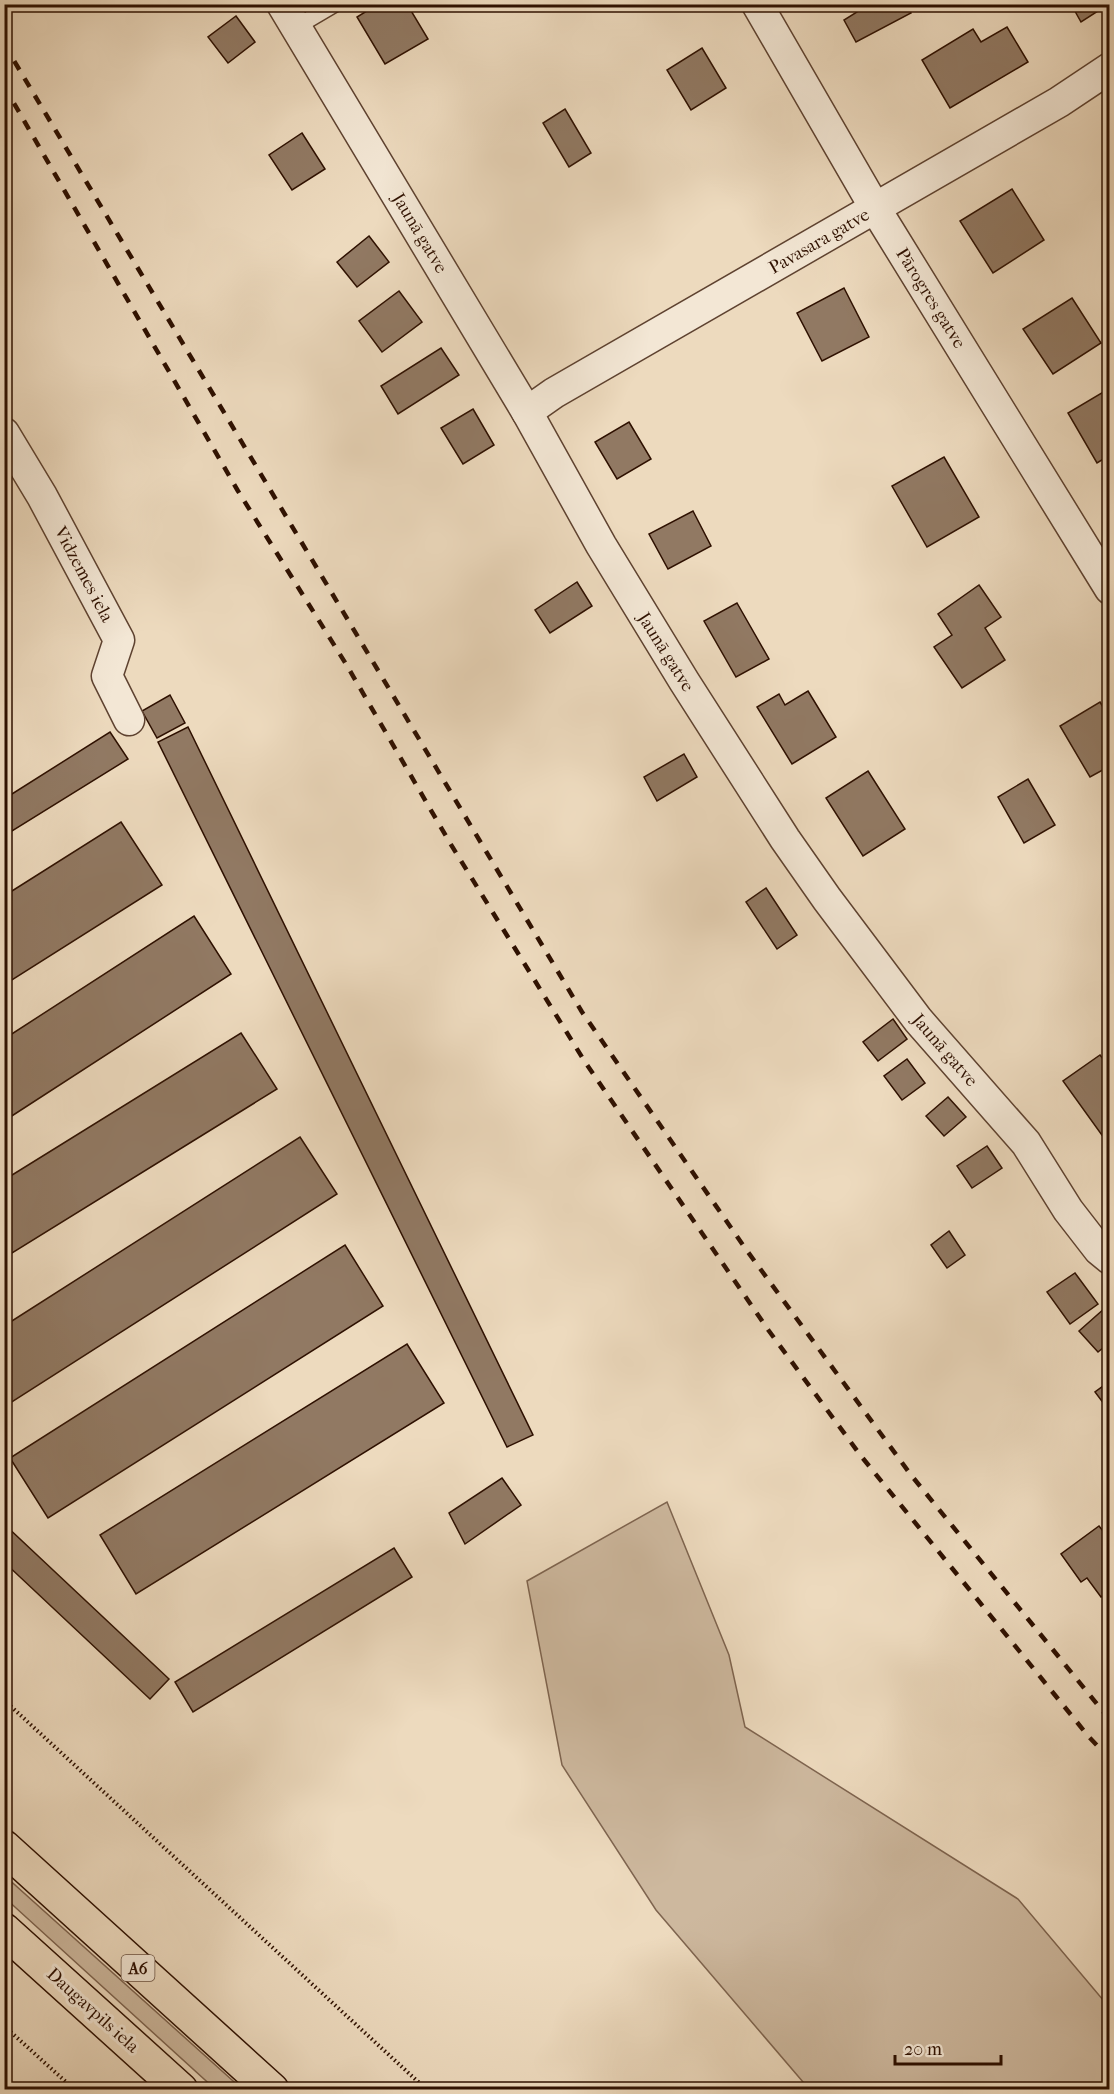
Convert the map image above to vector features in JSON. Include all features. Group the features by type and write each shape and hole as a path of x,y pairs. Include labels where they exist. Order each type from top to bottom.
{"highway":[{"name":"A6","path":"4,1847 272,2090"},
{"name":"Daugavpils iela","path":"4,1930 181,2090"}],"street":[{"name":"Pārogres gatve","path":"757,4 875,208 1110,588"},
{"name":"Jaunā gatve","path":"289,16 527,412 606,555 785,839 859,943 918,1020 1026,1143 1068,1210 1099,1250 1110,1259"},
{"name":"Pavasara gatve","path":"527,412 554,393 1059,102 1110,68"},
{"name":"Vidzemes iela","path":"4,433 42,496 119,640 107,676 129,720"}],"lane":[{"path":"289,16 335,4"}],"path":[{"path":"4,1700 427,2090"},
{"path":"4,2026 75,2090"}],"shaded area":[{"path":"667,1502 729,1655 745,1727 1018,1899 1109,2007 1109,2089 809,2089 656,1910 562,1765 527,1581"},
{"path":"4,1876 242,2089 215,2089 5,1898"}],"building":[{"path":"378,4 407,4 428,39 385,64 357,17"},
{"path":"853,4 906,4 911,13 856,42 844,20 857,12"},
{"path":"1071,4 1109,4 1081,22"},
{"path":"236,16 255,42 228,63 208,37"},
{"path":"1007,27 1028,62 950,108 922,60 973,29 981,42"},
{"path":"702,48 726,88 691,110 667,70"},
{"path":"565,109 591,153 569,167 543,123"},
{"path":"302,133 325,169 292,190 269,155"},
{"path":"1012,189 1044,240 993,273 960,221"},
{"path":"369,236 389,262 357,287 337,262"},
{"path":"844,288 869,337 822,361 797,313"},
{"path":"399,291 422,322 382,352 359,321"},
{"path":"1072,298 1101,343 1053,374 1023,329"},
{"path":"441,348 459,375 398,414 381,386"},
{"path":"1110,388 1110,455 1097,463 1068,413"},
{"path":"473,409 494,445 463,464 441,428"},
{"path":"629,422 651,459 617,479 595,442"},
{"path":"944,457 979,517 927,547 892,486"},
{"path":"693,511 711,546 668,569 649,534"},
{"path":"577,582 592,606 550,633 535,610"},
{"path":"979,585 1001,617 985,628 1005,660 962,688 934,647 952,635 938,614"},
{"path":"737,603 769,659 736,677 704,621"},
{"path":"808,691 836,737 792,764 757,707 779,694 785,705"},
{"path":"170,695 185,723 157,738 142,711"},
{"path":"1100,702 1110,719 1110,766 1090,777 1060,726"},
{"path":"188,727 533,1435 507,1447 158,742"},
{"path":"110,732 128,759 4,836 4,799"},
{"path":"684,754 697,777 657,801 644,777"},
{"path":"868,771 905,829 863,856 826,798"},
{"path":"1028,779 1055,825 1024,843 998,797"},
{"path":"121,822 162,885 4,985 4,896"},
{"path":"766,888 797,935 777,949 746,902"},
{"path":"194,916 231,974 4,1121 4,1039"},
{"path":"893,1019 907,1039 878,1061 863,1042"},
{"path":"241,1033 277,1089 4,1258 4,1180"},
{"path":"1100,1055 1110,1068 1110,1134 1104,1138 1063,1081"},
{"path":"907,1059 925,1083 902,1100 884,1076"},
{"path":"948,1097 966,1117 944,1136 926,1116"},
{"path":"300,1137 337,1194 4,1407 4,1326"},
{"path":"987,1146 1002,1168 972,1188 957,1166"},
{"path":"949,1231 965,1255 947,1268 931,1245"},
{"path":"345,1245 383,1306 48,1518 10,1458"},
{"path":"1075,1273 1098,1304 1070,1324 1047,1292"},
{"path":"1105,1308 1110,1313 1110,1342 1098,1352 1079,1331"},
{"path":"407,1344 444,1403 136,1594 100,1535"},
{"path":"1110,1381 1110,1412 1095,1392"},
{"path":"502,1478 521,1505 465,1544 449,1513"},
{"path":"4,1524 169,1679 150,1699 4,1562"},
{"path":"1099,1526 1110,1540 1110,1592 1101,1597 1087,1578 1081,1582 1061,1554"},
{"path":"394,1548 412,1577 193,1712 175,1682"}],"railway":[{"path":"4,44 582,1012 745,1248 911,1475 1110,1720"},
{"path":"4,86 238,491 346,664 450,843 585,1062 769,1331 861,1456 1089,1737 1110,1759"}]}
